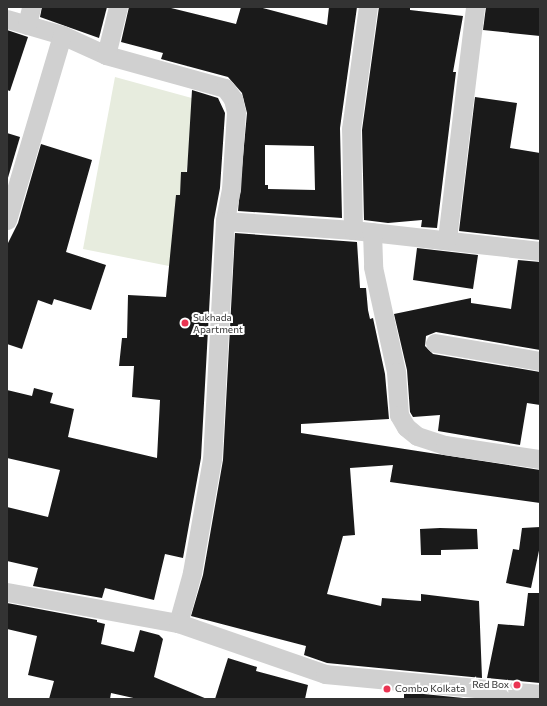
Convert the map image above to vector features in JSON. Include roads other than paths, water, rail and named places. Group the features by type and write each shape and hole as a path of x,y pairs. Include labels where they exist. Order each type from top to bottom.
{"street":[{"path":"106,55 118,7"},
{"path":"353,230 351,129 368,7"},
{"path":"447,239 475,7"},
{"path":"7,18 29,16 62,36 106,55 225,88 233,99 236,112 226,221 212,459 192,573 178,623"},
{"path":"7,220 62,36"},
{"path":"226,221 353,230 540,250"},
{"path":"372,232 373,267 396,372 399,414 406,427 417,436 445,445 540,459"},
{"path":"435,343 540,361"},
{"path":"7,592 178,623 325,674 540,694"}],"place":[{"name":"Sukhada Apartment","path":"185,323"},
{"name":"Red Box","path":"517,685"},
{"name":"Combo Kolkata","path":"387,689"}]}
